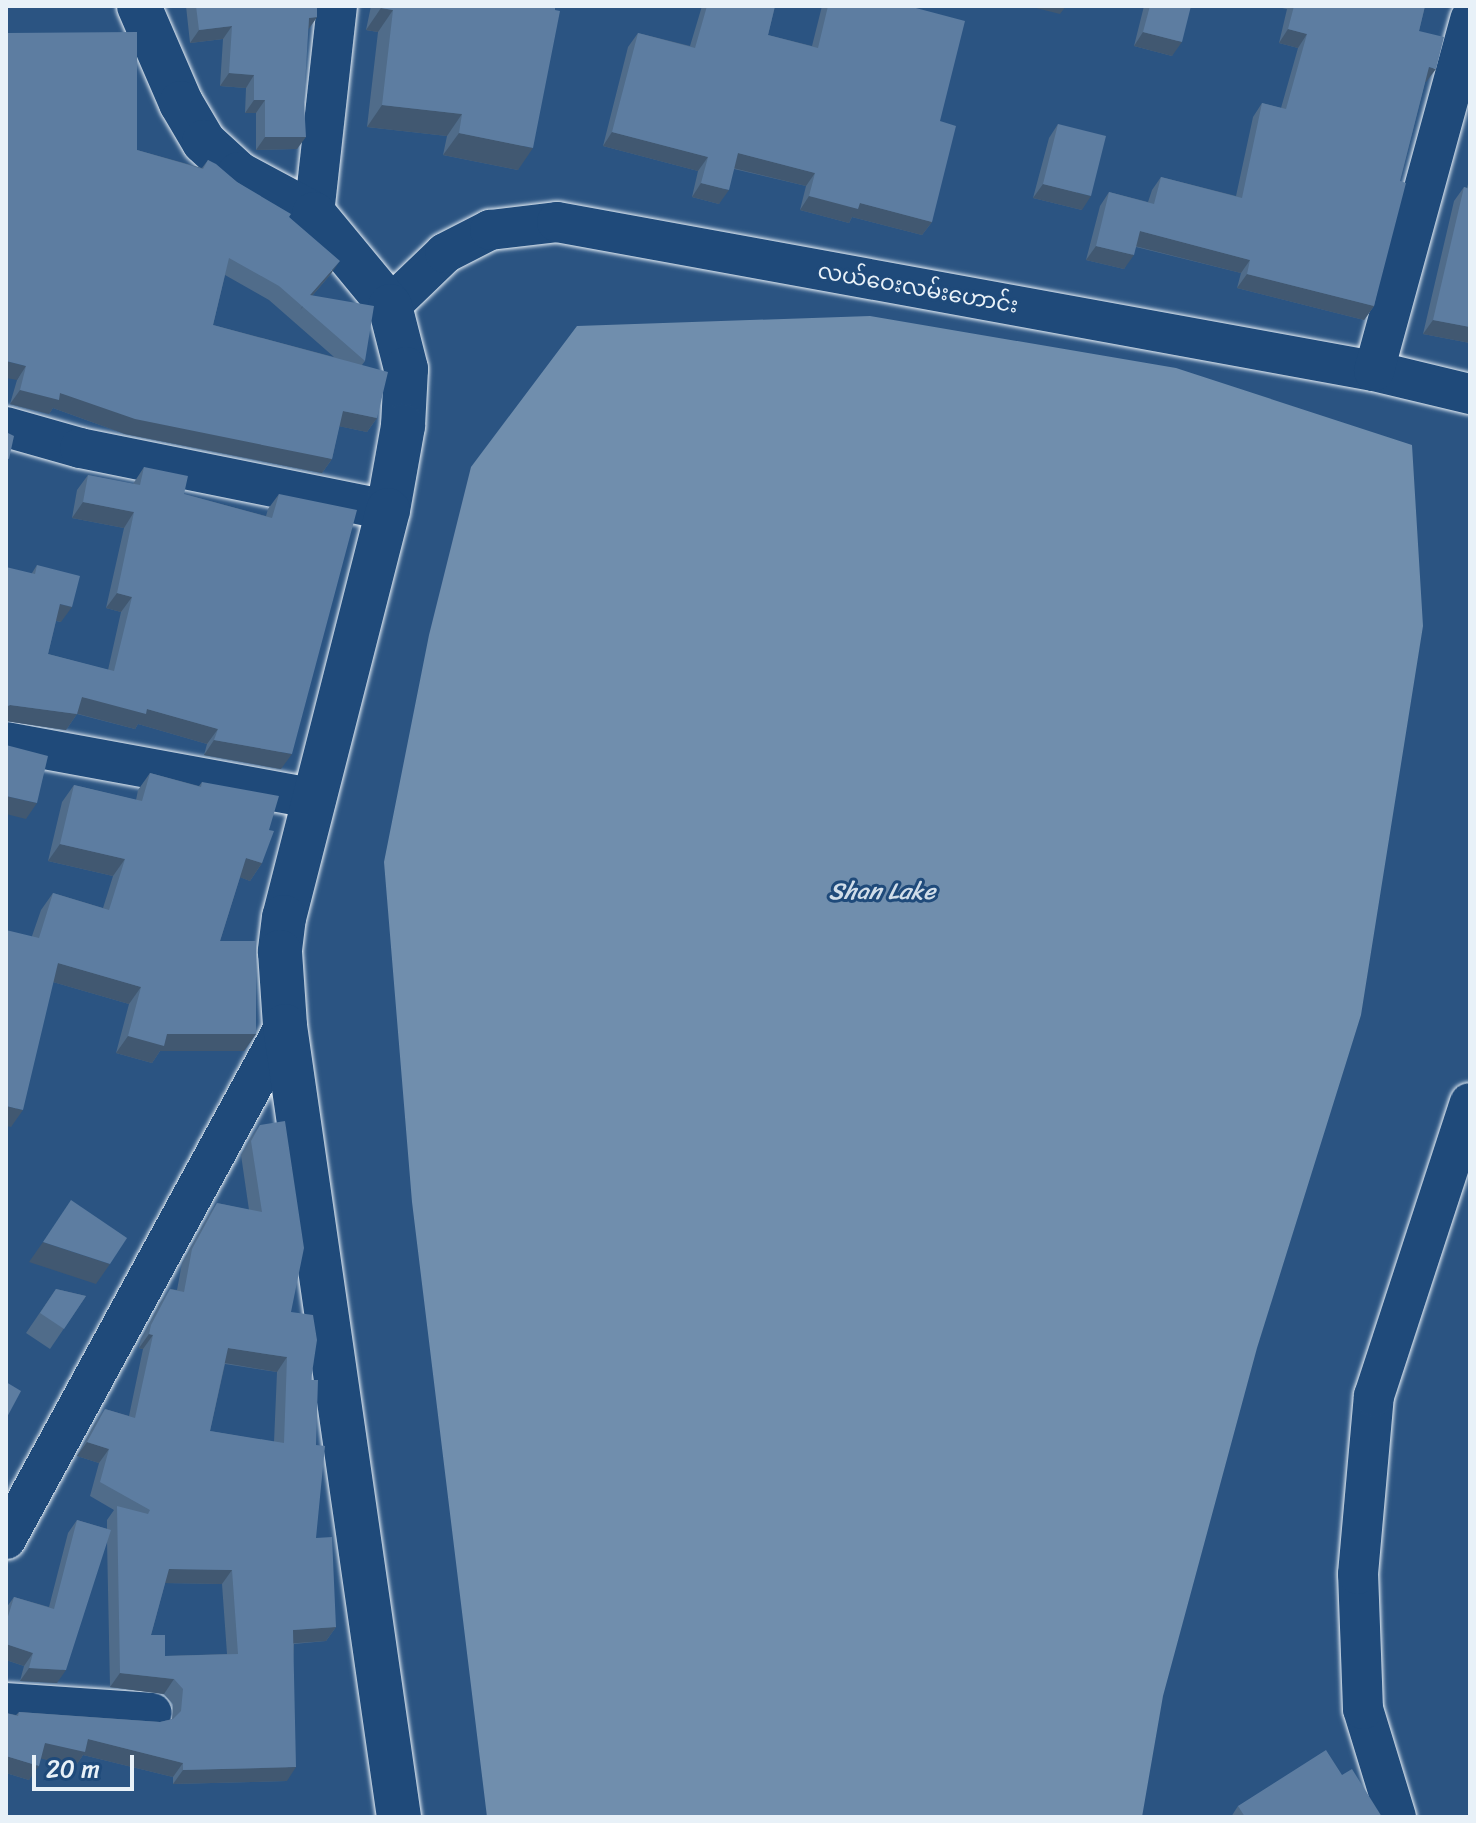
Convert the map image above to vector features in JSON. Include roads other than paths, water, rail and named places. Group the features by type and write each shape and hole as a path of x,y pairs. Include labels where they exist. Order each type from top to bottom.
{"main road":[{"path":"139,6 181,103 204,142 239,174 314,214 390,306 406,369 403,426 388,510 283,929 280,952 285,1026 399,1817"}],"street":[{"path":"314,214 337,6"},
{"path":"1374,371 1470,19"},
{"name":"လယ်ဝေးလမ်းဟောင်း","path":"390,306 445,253 490,230 557,222 1374,371 1470,394"},
{"path":"6,427 80,448 388,510"},
{"path":"6,742 316,799"},
{"path":"6,1539 285,1026"},
{"path":"1396,1817 1363,1709 1358,1574 1374,1396 1470,1103"},
{"path":"6,1703 152,1713"}],"water":[{"name":"Shan Lake","path":"870,316 1176,368 1412,445 1423,626 1361,1015 1257,1348 1163,1696 1142,1817 487,1817 412,1202 384,862 429,635 471,467 577,326"}]}
